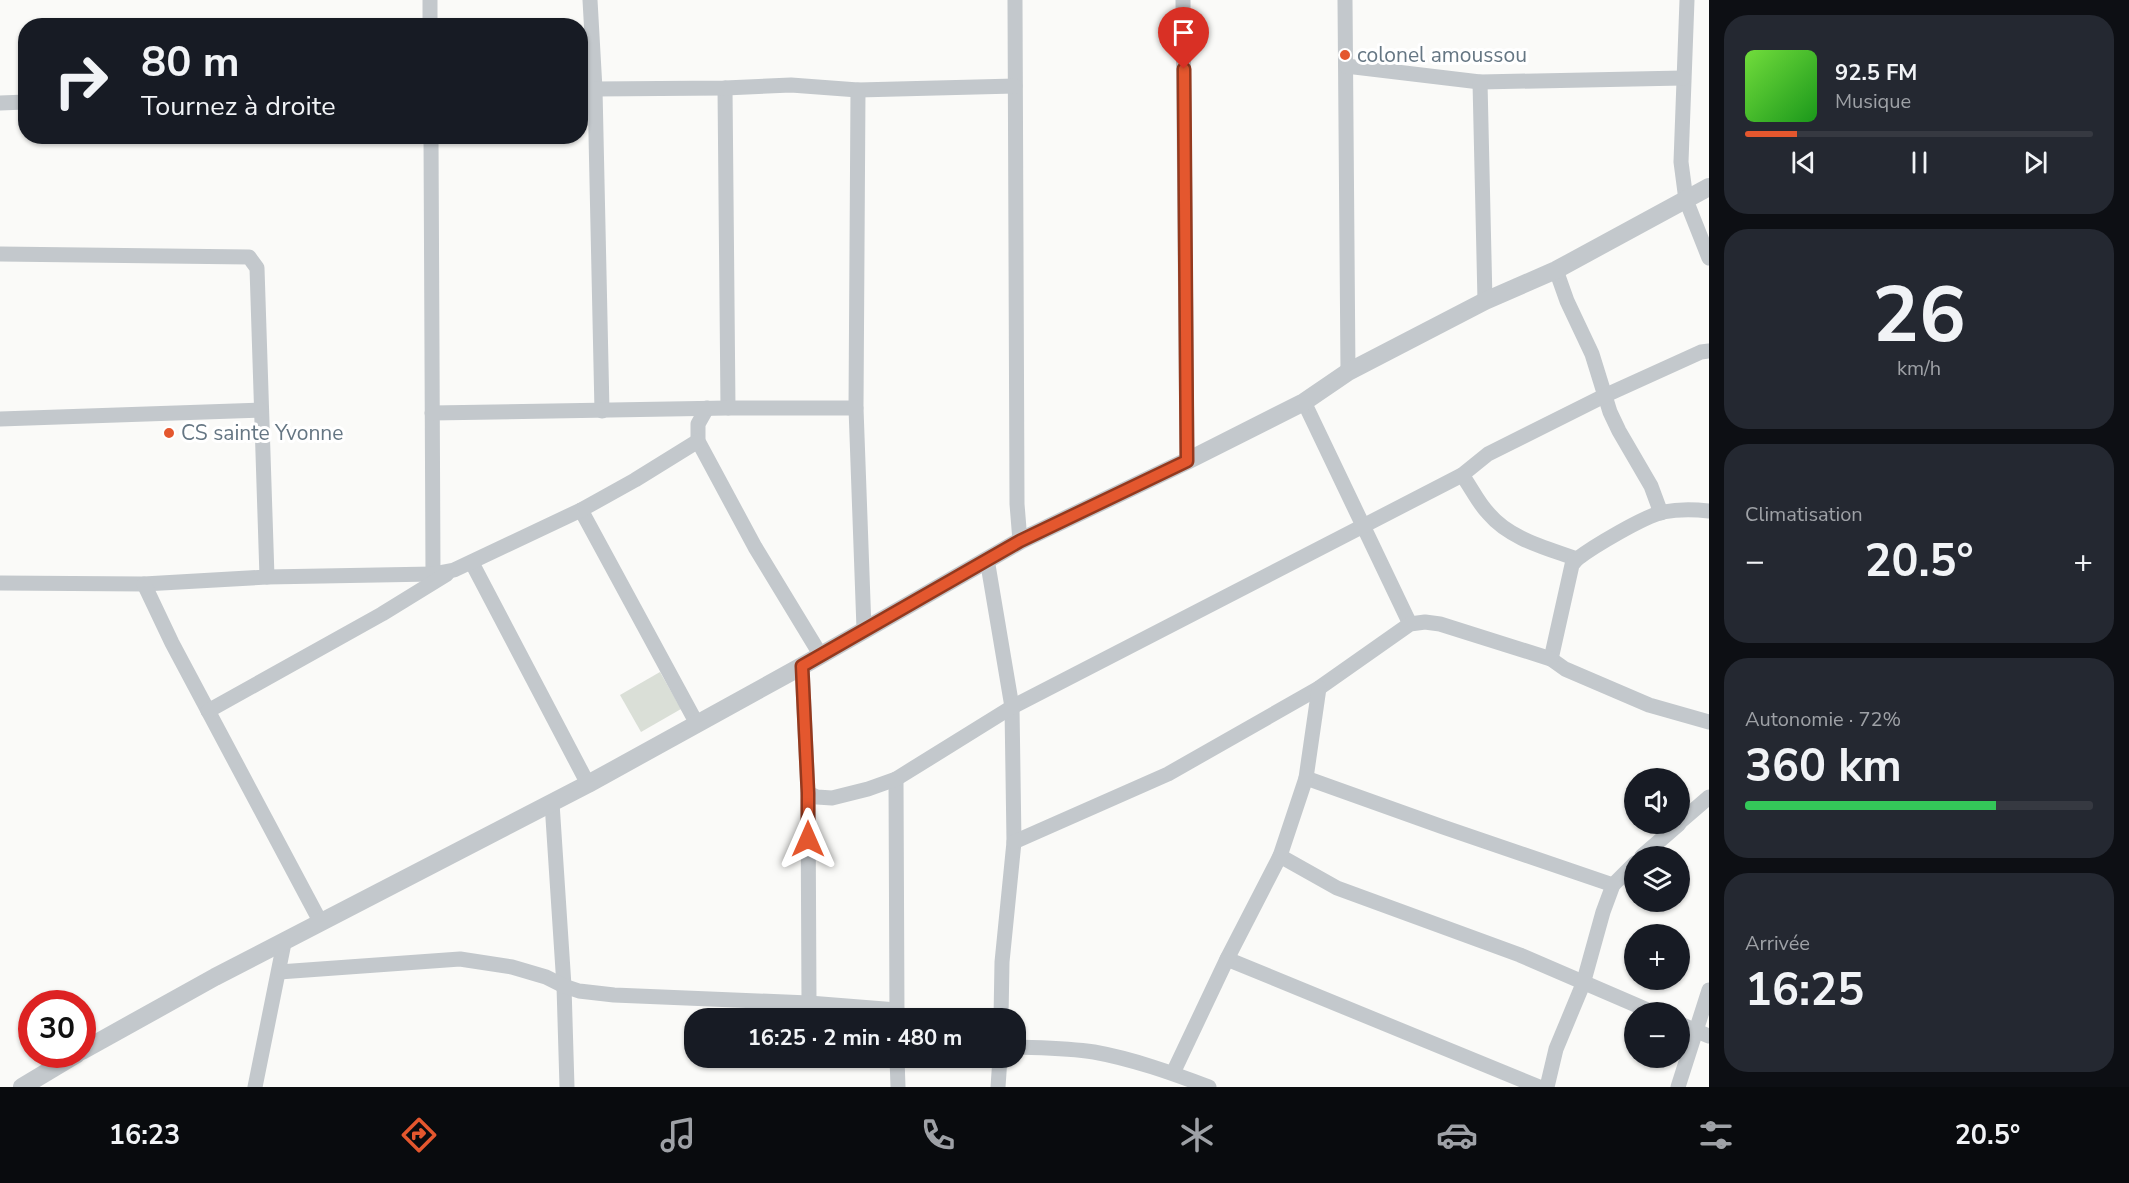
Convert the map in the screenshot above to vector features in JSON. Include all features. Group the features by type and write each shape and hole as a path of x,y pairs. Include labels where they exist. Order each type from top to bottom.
{"street":[{"path":"430,0 430,18"},
{"path":"590,0 595,89 602,411"},
{"path":"1014,0 1017,504 1020,541"},
{"path":"1184,0 1187,461"},
{"path":"1345,0 1348,372"},
{"path":"1687,0 1681,162 1686,200 1709,258"},
{"path":"1346,66 1480,82 1683,78"},
{"path":"1480,82 1485,301"},
{"path":"595,89 791,85 858,90 1015,86"},
{"path":"726,88 728,408"},
{"path":"858,90 856,408 864,629"},
{"path":"0,103 18,102"},
{"path":"431,144 433,574"},
{"path":"96,1043 215,977 284,944 588,784 696,722 802,666 1020,541 1304,402 1348,372 1485,301 1556,270 1709,187"},
{"path":"0,254 249,257 257,268 267,577"},
{"path":"1556,270 1592,354 1604,396 1619,431 1651,486 1661,513"},
{"path":"808,793 817,797 832,798 896,779 1012,707 1462,475 1488,454 1604,396 1692,356 1709,351"},
{"path":"1304,402 1410,624"},
{"path":"707,408 698,424 698,441 755,547 820,654"},
{"path":"432,413 856,408"},
{"path":"0,419 261,410"},
{"path":"208,711 382,614 454,570 581,510 698,441"},
{"path":"1462,475 1489,514 1504,528 1524,539 1577,559"},
{"path":"1551,659 1572,565 1577,559 1648,518 1661,513 1688,509 1709,511"},
{"path":"581,510 696,722"},
{"path":"987,559 1012,707 1014,842 1002,962 1001,1008"},
{"path":"472,563 588,784"},
{"path":"0,583 144,584 267,577 433,574 454,570"},
{"path":"144,584 172,643 321,923"},
{"path":"1014,842 1168,774 1319,688 1410,624 1425,622 1440,624 1551,659 1565,669 1649,705 1709,722"},
{"path":"802,666 808,793 809,1003"},
{"path":"1173,1073 1227,958 1280,856 1306,778 1319,688"},
{"path":"1306,778 1613,885"},
{"path":"896,779 897,1008"},
{"path":"1690,813 1709,797"},
{"path":"552,803 564,986 567,1087"},
{"path":"1653,846 1667,834"},
{"path":"1280,856 1337,888 1520,955 1627,1002"},
{"path":"1547,1087 1556,1049 1583,984 1603,912 1613,885 1624,874"},
{"path":"255,1087 284,944"},
{"path":"1227,958 1539,1087"},
{"path":"279,972 460,959 512,967 546,977 579,991 614,995 809,1003 849,1008"},
{"path":"1678,1087 1702,1033 1709,990"},
{"path":"1026,1047 1095,1052 1173,1073 1209,1087"},
{"path":"22,1087 54,1068"},
{"path":"897,1068 897,1087"},
{"path":"998,1087 999,1068"}],"shaded area":[{"path":"660,672 681,709 641,732 620,695"}],"place":[{"name":"colonel amoussou","path":"1345,55"},
{"name":"CS sainte Yvonne","path":"169,433"}],"route":[{"path":"808,839 802,666 1020,541 1187,461 1184,69"}]}
